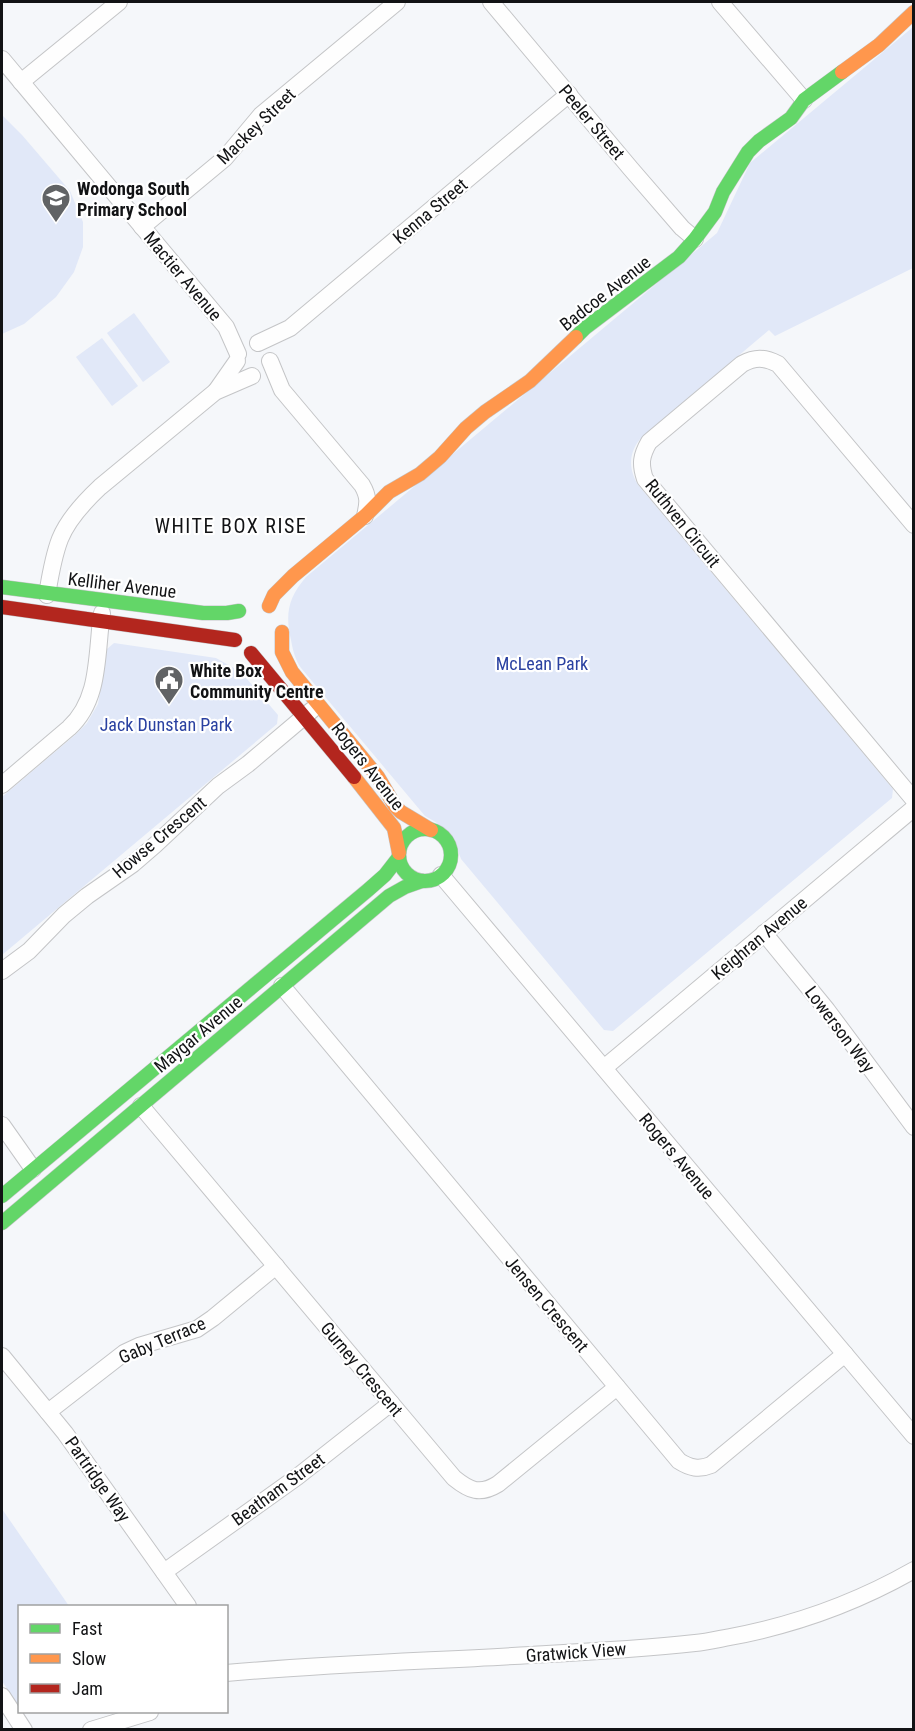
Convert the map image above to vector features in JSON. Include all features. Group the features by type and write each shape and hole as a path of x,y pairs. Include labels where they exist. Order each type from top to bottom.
{"street":[{"path":"21,82 119,2"},
{"name":"Mackey Street","path":"142,227 225,158 261,116 396,2"},
{"name":"Peeler Street","path":"491,2 682,228 695,239"},
{"path":"720,2 804,100"},
{"name":"Badcoe Avenue","path":"269,606 274,595 293,576 364,516 388,492 420,474 485,412 530,381 585,328 679,257 715,212 723,192 748,152 790,118 804,100 879,45 914,12"},
{"name":"Mactier Avenue","path":"2,59 246,350"},
{"name":"Kenna Street","path":"47,594 60,540 86,500 215,392 246,350 290,328 569,94"},
{"name":"Kenna Street","path":"270,360 290,328"},
{"path":"282,390 242,371 246,350 264,346 268,351 282,390 362,485 367,494 368,503 364,516"},
{"name":"Ruthven Circuit","path":"914,525 778,364 762,358 751,359 742,364 649,442 642,454 641,466 645,479 914,800"},
{"path":"254,376 266,371 270,360"},
{"name":"Kenna Street","path":"215,392 254,376"},
{"name":"Kelliher Avenue","path":"2,587 205,614 239,611"},
{"path":"2,785 69,728 86,708 93,686 105,600"},
{"path":"253,604 269,606 279,617 282,632 274,647 259,654 251,653 239,646 232,633 232,625 239,611 253,604"},
{"name":"Kelliher Avenue","path":"2,607 234,640"},
{"name":"Rogers Avenue","path":"282,632 282,652 292,672 378,777 395,806 445,839 449,846 450,862 441,875 914,1436"},
{"name":"Rogers Avenue","path":"251,653 389,820 394,828 400,864 409,876 422,881"},
{"name":"Howse Crescent","path":"2,971 29,951 64,915 133,864 218,786 319,705"},
{"name":"Keighran Avenue","path":"604,1068 914,808"},
{"name":"Rogers Avenue","path":"399,855 401,844 406,837 414,832 431,830"},
{"name":"Maygar Avenue","path":"2,1197 385,875 399,855"},
{"path":"422,881 429,881 441,875"},
{"name":"Maygar Avenue","path":"2,1222 389,896 422,881"},
{"name":"Lowerson Way","path":"764,933 827,1010 914,1127"},
{"path":"270,972 282,986"},
{"name":"Jensen Crescent","path":"282,986 679,1461 688,1467 701,1468 715,1462 845,1354"},
{"path":"128,1091 141,1106"},
{"name":"Gurney Crescent","path":"141,1106 454,1478 466,1487 478,1491 498,1484 617,1387"},
{"path":"2,1125 47,1186"},
{"name":"Gaby Terrace","path":"48,1412 124,1353 139,1346 197,1329 276,1266"},
{"name":"Partridge Way","path":"2,1356 65,1433 187,1605"},
{"name":"Beatham Street","path":"164,1572 297,1477 391,1403"},
{"name":"Gratwick View","path":"228,1673 299,1666 594,1651 696,1643 748,1634 802,1620 891,1584 914,1570"},
{"path":"2,1696 24,1730"},
{"path":"91,1730 147,1713"}],"green space":[{"name":"McLean Park","path":"913,27 913,268 775,336 769,330 642,437 634,449 631,461 633,474 639,486 893,789 892,798 613,1031 604,1030 461,859 448,833 439,824 425,816 301,668 294,655 289,631 288,614 292,599 306,577 717,233 750,163"},
{"path":"2,115 70,191 83,222 83,247 74,272 56,297 24,324 2,334"},
{"path":"134,313 170,362 143,382 107,333"},
{"path":"102,338 138,386 112,406 76,357"},
{"name":"Jack Dunstan Park","path":"114,643 216,658 241,672 278,715 277,724 2,955 2,797 87,723 98,704 107,649"},
{"path":"2,1509 68,1605 18,1605 18,1706 2,1681"}],"traffic: fast":[{"path":"576,337 679,257 715,212 723,192 748,152 759,141 791,118 804,100 842,72"},
{"path":"2,587 203,613 239,611"},
{"path":"425,829 435,831 443,837 449,845 451,855 449,865 443,873 435,879 425,881 415,879 407,873 401,865 399,855 401,845 407,837 415,831 425,829"},
{"path":"2,1196 368,890 385,875 399,857"},
{"path":"2,1223 389,896 422,881"}],"traffic: slow":[{"path":"842,72 879,45 914,12"},
{"path":"269,606 274,595 293,576 365,516 389,492 420,474 440,457 466,428 530,381 576,337"},
{"path":"282,632 282,652 292,672 378,777 395,806 431,830"},
{"path":"354,777 394,828 399,853"}],"traffic: jam":[{"path":"2,607 235,640"},
{"path":"251,653 354,777"}],"place":[{"name":"Wodonga South Primary School","path":"56,224"},
{"name":"White Box Community Centre","path":"169,706"}],"district":[{"name":"WHITE BOX RISE","path":"231,526"}]}
